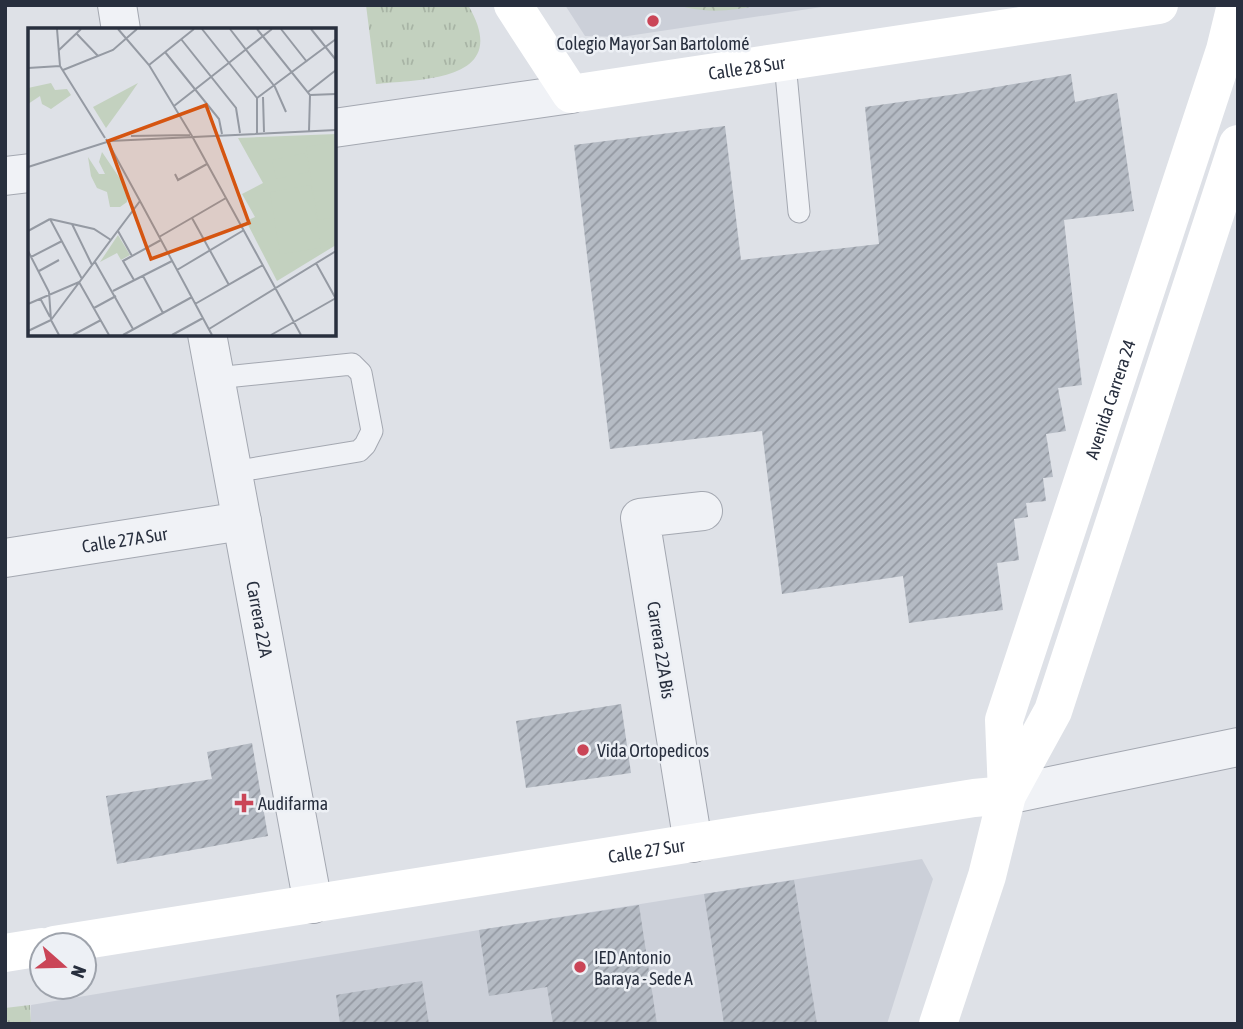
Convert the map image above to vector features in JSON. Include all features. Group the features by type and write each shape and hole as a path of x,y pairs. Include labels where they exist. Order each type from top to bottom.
{"main road":[{"path":"513,5 571,94"},
{"name":"Calle 28 Sur","path":"571,94 1159,5"},
{"name":"Avenida Carrera 24","path":"1007,795 1004,720 1225,50 1236,5"},
{"name":"Avenida Carrera 24","path":"938,1024 987,876 1007,795 1053,711 1238,144"},
{"name":"Calle 27 Sur","path":"98,938 1007,795"},
{"path":"5,953 28,949"}],"street":[{"path":"117,5 121,28"},
{"name":"Calle 28 Sur","path":"336,128 571,94"},
{"path":"5,176 28,173"},
{"name":"Carrera 22A","path":"207,336 313,904"},
{"name":"Carrera 22A Bis","path":"692,843 640,519 703,511"},
{"name":"Calle 27A Sur","path":"5,558 242,521"},
{"name":"Calle 27 Sur","path":"1007,795 1238,747"}],"lane":[{"path":"785,63 800,212"},
{"path":"216,378 352,364 361,373 372,431 359,451 233,472"}],"shaded area":[{"name":"Colegio Mayor San Bartolomé","path":"565,5 835,5 621,37 585,36"},
{"name":"IED Antonio Baraya - Sede A","path":"922,859 933,879 887,1024 31,1024 31,1005 55,1001 98,1001 98,994"}],"green space":[{"path":"366,5 468,5 479,30 479,49 471,62 457,71 438,77 376,84"},
{"path":"677,5 761,5 719,11"},
{"path":"30,1005 31,1024 5,1024 5,1008"}],"building":[{"path":"1071,74 1075,102 1117,93 1134,211 1064,220 1082,385 1058,388 1066,431 1046,434 1053,477 1043,478 1046,501 1026,503 1028,517 1014,519 1019,560 997,563 1003,610 909,623 903,576 782,594 762,431 610,449 574,145 725,126 741,260 879,244 865,107"},
{"path":"621,704 631,773 526,788 516,721"},
{"path":"252,743 268,836 117,864 106,796 212,779 207,752"},
{"path":"794,880 817,1024 724,1024 704,894"},
{"path":"639,905 657,1024 553,1024 547,987 489,996 479,930"},
{"path":"422,981 429,1024 340,1024 336,995"}],"place":[{"name":"Colegio Mayor San Bartolomé","path":"653,21"},
{"name":"Vida Ortopedicos","path":"583,750"},
{"name":"Audifarma","path":"244,803"},
{"name":"IED Antonio Baraya - Sede A","path":"580,967"}]}
